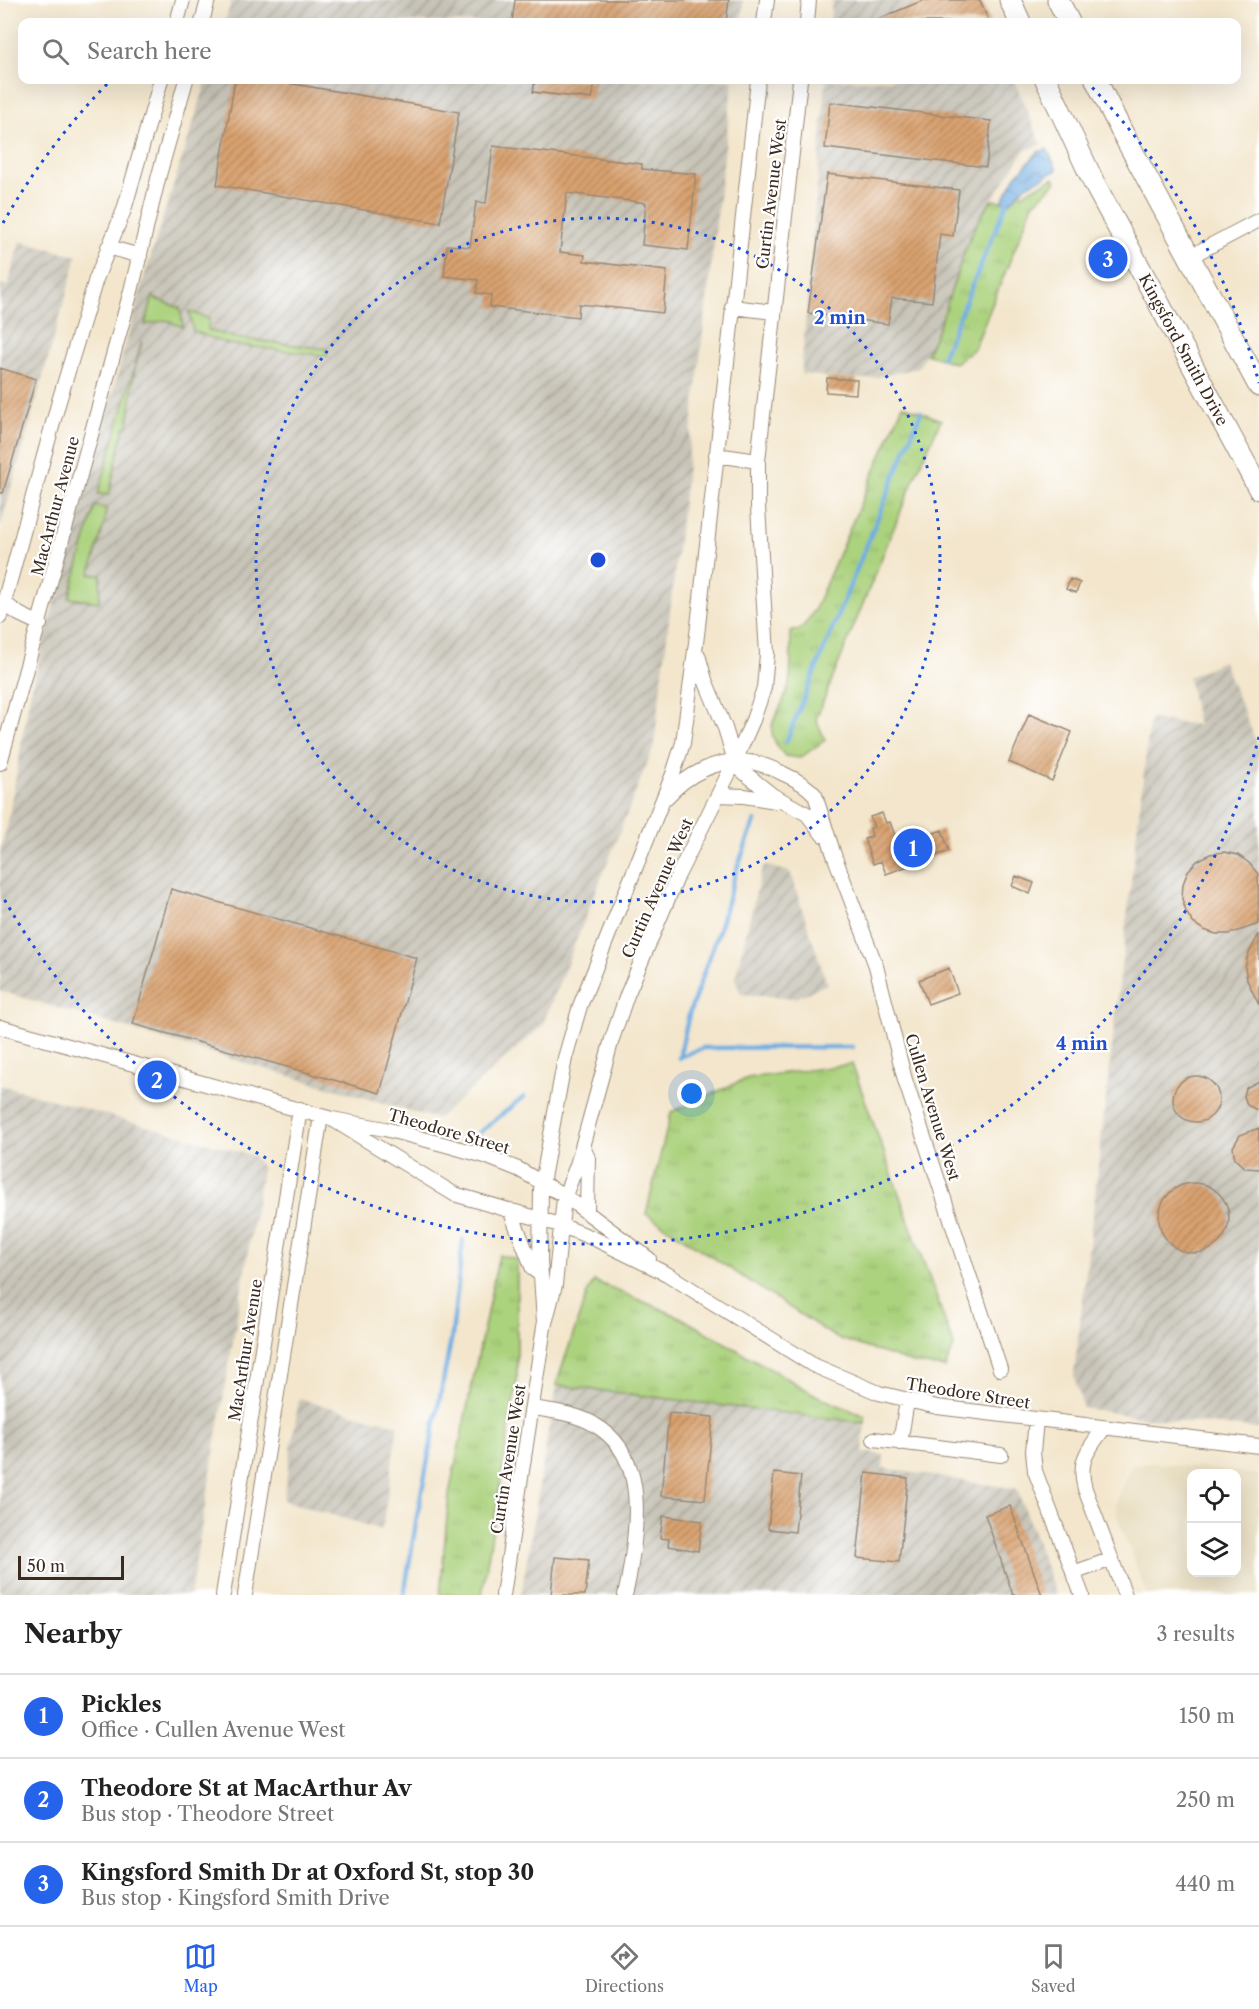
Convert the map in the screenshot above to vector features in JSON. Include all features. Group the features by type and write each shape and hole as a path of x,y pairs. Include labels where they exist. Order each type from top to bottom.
{"highway":[{"path":"1010,0 1018,18"},
{"path":"1058,0 1066,18"},
{"name":"Kingsford Smith Drive","path":"1048,84 1094,183 1259,489"},
{"path":"1098,84 1259,386"}],"street":[{"path":"178,18 183,0"},
{"path":"203,18 208,0"},
{"path":"765,18 767,0"},
{"path":"807,18 809,0"},
{"name":"MacArthur Avenue","path":"0,617 59,401 96,279 124,210 160,84"},
{"name":"MacArthur Avenue","path":"0,763 40,624 185,84"},
{"name":"Curtin Avenue West","path":"544,1327 541,1302 542,1182 565,1058 580,1006 681,750 697,636 758,84"},
{"name":"Curtin Avenue West","path":"503,1595 544,1327 555,1285 565,1196 578,1165 612,1039 627,995 678,875 735,761 758,708 766,679 767,654 758,507 758,461 800,84"},
{"path":"1189,257 1259,220"},
{"path":"108,247 140,256"},
{"path":"732,307 774,312"},
{"path":"716,455 758,461"},
{"path":"4,603 19,614 40,624"},
{"name":"Cullen Avenue West","path":"697,636 702,671 725,728 735,761 741,771 751,780 812,819 834,855"},
{"name":"Cullen Avenue West","path":"660,808 673,791 694,775 735,761 752,762 769,768 797,780 812,791 820,807 834,855 876,966 905,1080 1000,1369"},
{"path":"717,795 767,799 792,807"},
{"name":"Theodore Street","path":"0,1027 327,1117 385,1129 485,1156 518,1169 587,1211 667,1274 813,1365 879,1393 937,1407 1259,1446"},
{"name":"MacArthur Avenue","path":"223,1595 300,1109"},
{"path":"244,1595 307,1197 327,1117"},
{"name":"Theodore Street","path":"327,1117 454,1194 560,1225 667,1274"},
{"path":"582,1145 588,1158 587,1211"},
{"path":"510,1210 532,1269 542,1275"},
{"path":"900,1443 907,1401"},
{"path":"533,1408 594,1424 616,1444 625,1458 633,1475 637,1496 636,1527 629,1582 625,1595"},
{"path":"1036,1420 1033,1452 1035,1471 1082,1595"},
{"path":"1104,1428 1087,1452 1082,1474 1085,1489 1125,1595"},
{"path":"874,1439 1001,1455"},
{"path":"1073,1573 1112,1559"}],"shaded area":[{"path":"232,0 743,0 741,18 226,18"},
{"path":"832,0 981,0 988,18 830,18"},
{"path":"206,84 733,84 654,746 542,1026 437,1119 0,991 0,850 7,827 31,688 146,271"},
{"path":"826,84 1016,84 1041,144 1024,151 975,226 942,314 938,331 918,368 868,379 843,379 801,374"},
{"path":"20,241 77,256 0,528 0,284 8,286"},
{"path":"1223,661 1259,749 1259,1429 1140,1417 1083,1408 1074,1375 1150,719 1198,725 1188,677"},
{"path":"763,865 790,872 827,984 795,998 741,994 735,978"},
{"path":"0,1085 254,1156 262,1169 190,1595 0,1595"},
{"path":"556,1385 865,1423 863,1452 884,1455 883,1468 1017,1489 1056,1595 521,1595"},
{"path":"299,1399 398,1425 382,1530 283,1500"},
{"path":"1157,1463 1208,1469 1187,1469 1187,1577 1241,1577 1241,1473 1259,1475 1259,1595 1147,1595 1117,1516 1116,1501 1134,1464"}],"green space":[{"path":"1054,178 1056,182 1033,204 974,349 955,363 926,354 934,339 968,243 978,220 992,200 1010,202 1018,192 1022,195"},
{"path":"153,296 180,308 183,327 166,320 145,325"},
{"path":"189,311 209,319 208,330 236,338 327,349 327,356 228,344 193,331"},
{"path":"142,341 134,373 128,427 124,427 109,495 98,494"},
{"path":"903,405 941,420 913,481 816,719 825,740 800,758 785,756 773,737 772,729 790,682 791,631 802,627 815,609"},
{"path":"95,506 106,508 104,525 90,574 101,575 99,602 69,598"},
{"path":"852,1064 954,1346 945,1368 912,1363 835,1337 646,1214 671,1112 748,1078"},
{"path":"499,1255 517,1259 517,1381 482,1595 440,1595 449,1494"},
{"path":"594,1281 680,1317 821,1398 865,1416 865,1423 556,1385 587,1293"}],"water":[{"path":"1047,149 1057,170 1023,188 1010,203 1002,201 1016,176 1039,151"}],"building":[{"path":"515,0 729,0 727,18 513,18"},
{"path":"924,0 980,0 987,18 881,18"},
{"path":"234,84 294,84 459,112 440,223 217,185"},
{"path":"534,84 594,84 592,99 533,92"},
{"path":"830,102 991,121 986,167 825,148"},
{"path":"493,146 642,164 642,169 696,174 688,250 642,245 646,203 567,193 560,252 585,255 584,261 667,271 663,313 579,304 578,317 490,307 491,295 476,293 478,280 444,276 447,245 470,247 476,202 486,203"},
{"path":"827,174 959,190 953,236 940,234 932,302 892,298 888,324 808,313"},
{"path":"0,368 36,379 3,493 0,493"},
{"path":"827,378 857,380 856,394 826,392"},
{"path":"1070,579 1080,583 1076,593 1066,589"},
{"path":"1029,714 1072,732 1052,781 1009,762"},
{"path":"882,813 886,823 890,822 899,846 942,830 949,851 886,874 881,861 873,864 864,839 872,836 870,829 874,827 870,817"},
{"path":"1224,852 1238,855 1258,874 1259,924 1229,934 1216,934 1193,923 1182,899 1183,884 1188,871 1197,861 1210,854"},
{"path":"1016,876 1034,883 1030,894 1012,886"},
{"path":"171,889 417,958 380,1093 133,1024"},
{"path":"1259,934 1259,1005 1247,980 1245,967 1248,955"},
{"path":"949,968 958,993 928,1004 919,980"},
{"path":"1201,1076 1213,1082 1218,1090 1218,1108 1213,1116 1205,1121 1191,1122 1183,1119 1176,1112 1173,1094 1176,1086 1183,1079"},
{"path":"1259,1081 1259,1111 1247,1105 1244,1096 1246,1088"},
{"path":"1259,1128 1259,1169 1245,1168 1235,1159 1233,1147 1240,1135"},
{"path":"1187,1183 1201,1183 1214,1189 1223,1198 1229,1211 1227,1231 1219,1243 1201,1253 1187,1253 1174,1247 1165,1238 1159,1225 1159,1211 1165,1198 1174,1189"},
{"path":"669,1413 713,1417 705,1500 661,1496"},
{"path":"774,1473 801,1476 795,1532 768,1529"},
{"path":"866,1473 908,1478 899,1562 857,1558"},
{"path":"1010,1506 1042,1595 1013,1595 985,1515"},
{"path":"663,1516 702,1521 698,1551 668,1546 669,1539 660,1538"},
{"path":"555,1557 589,1560 585,1595 551,1595"}],"waterway":[{"path":"942,358 1007,202"},
{"path":"786,742 921,412"},
{"path":"679,1058 689,1014 755,821"},
{"path":"679,1057 703,1048 852,1047"},
{"path":"480,1132 524,1097"},
{"path":"404,1595 452,1335 463,1240"}],"place":[{"name":"Kingsford Smith Dr at Oxford St, stop 30","path":"1108,259"},
{"name":"Pickles","path":"913,848"},
{"name":"Theodore St at MacArthur Av","path":"157,1080"}]}
